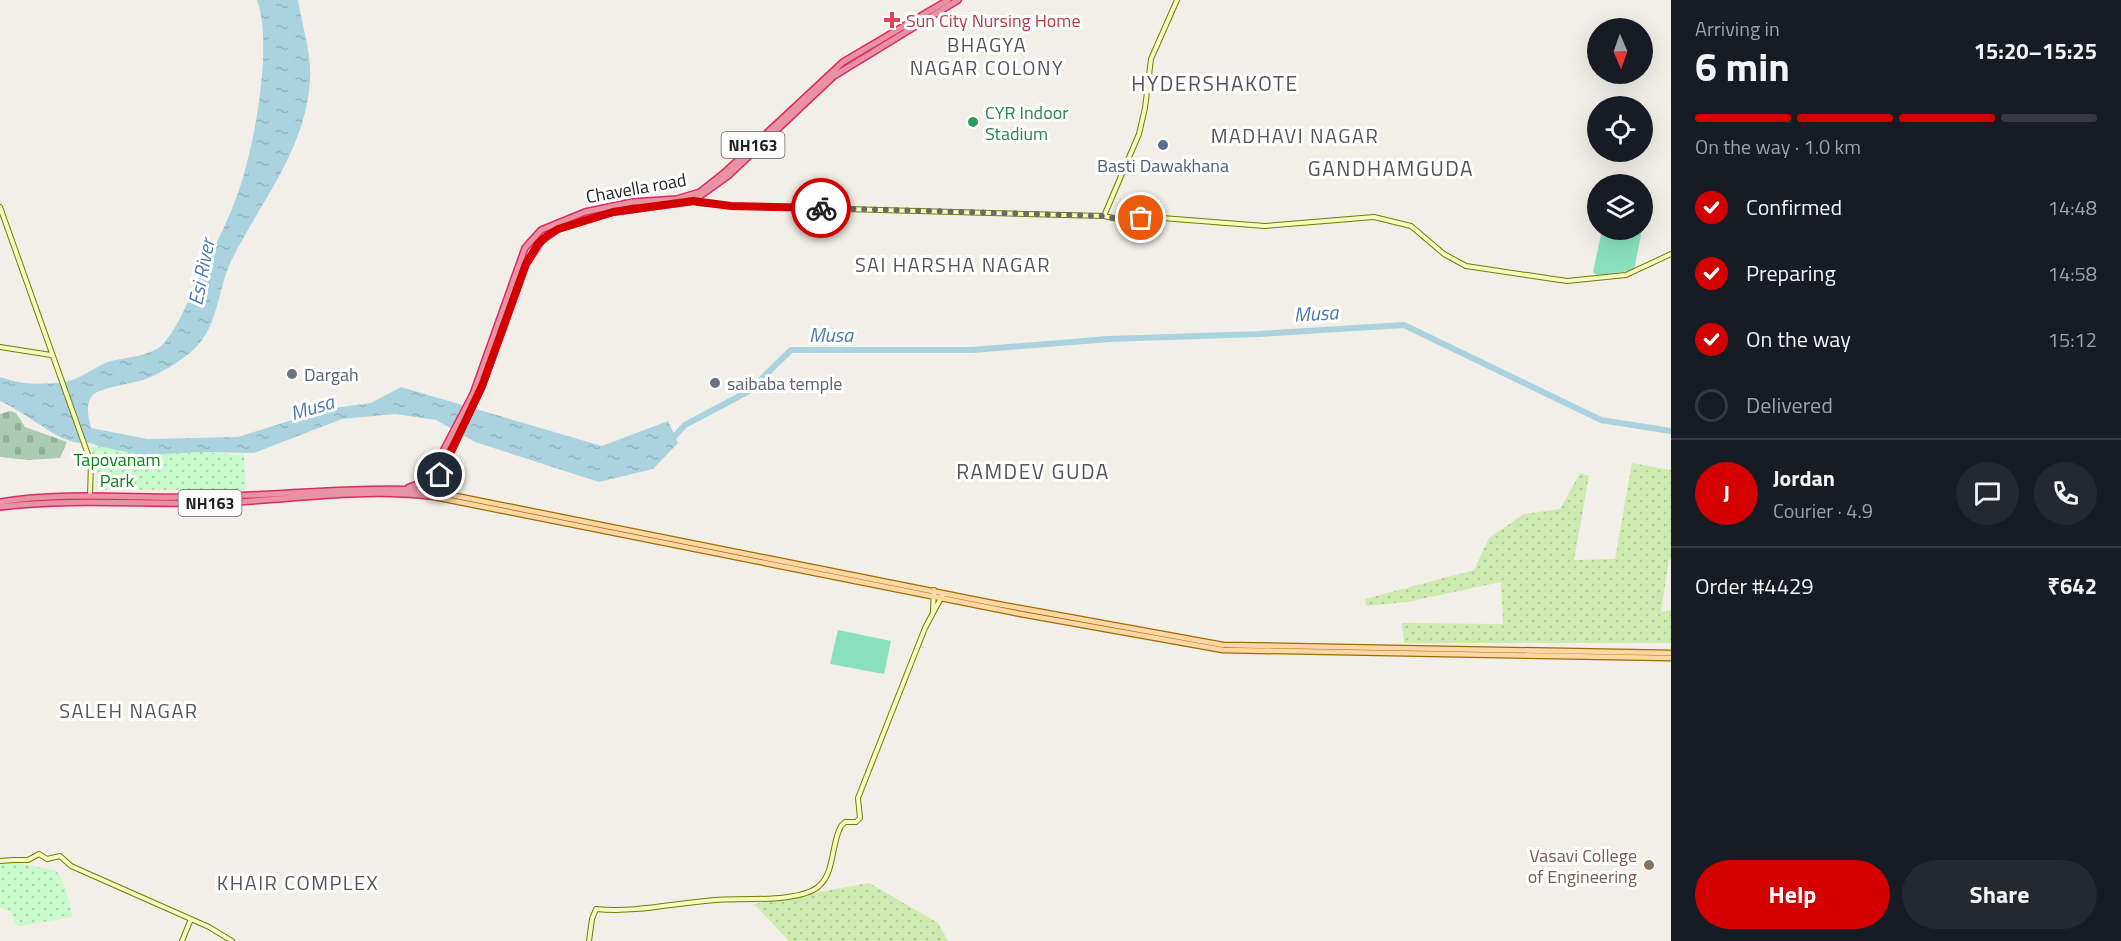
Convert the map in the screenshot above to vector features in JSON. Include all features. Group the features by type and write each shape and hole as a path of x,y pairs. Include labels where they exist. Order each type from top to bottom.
{"highway":[{"name":"Chavella road","path":"479,385 525,248 541,230 553,223 609,205 700,192 724,173 843,62 948,0"},
{"name":"Chavella road","path":"427,491 440,475 450,455 526,264 542,240 558,229 613,212 693,201 728,176 834,76 958,0"},
{"name":"NH163","path":"0,507 51,502 203,503 427,491 432,471 479,385"},
{"name":"NH163","path":"0,502 90,496 203,497 383,489 418,484 432,471"},
{"path":"440,475 441,487 447,495"},
{"path":"383,489 427,491"}],"main road":[{"path":"427,491 1222,650 1671,658"},
{"path":"427,491 934,593"},
{"path":"943,595 1223,645 1671,653"}],"street":[{"path":"1104,216 1141,129 1151,59 1177,0"},
{"path":"689,195 693,201 731,206 1104,216 1131,222 1143,217 1162,217 1265,226 1374,217 1411,226 1444,254 1466,266 1567,281 1626,275 1671,254"},
{"path":"0,207 85,447 92,471 90,496"},
{"path":"0,347 52,357"},
{"path":"933,611 934,593"},
{"path":"589,941 596,909 622,911 713,900 793,895 818,887 827,874 841,826 845,822 856,822 860,818 858,798 933,611 943,595"},
{"path":"0,861 39,854 47,859 60,856 71,866 191,919 232,941"},
{"path":"182,941 191,919"}],"green space":[{"path":"1600,240 1640,240 1634,270 1598,276 1593,272"},
{"path":"10,411 16,413 25,427 67,442 60,458 28,460 0,457 0,414"},
{"name":"Tapovanam Park","path":"89,446 116,448 141,455 201,452 244,455 246,490 97,490 96,466"},
{"path":"1632,463 1671,470 1671,559 1661,612 1671,610 1671,643 1404,643 1402,623 1503,624 1501,582 1407,602 1366,606 1365,599 1474,570 1489,538 1524,514 1560,509 1580,473 1589,476 1574,560 1615,559"},
{"path":"838,630 891,641 884,674 830,664"},
{"path":"0,863 18,863 57,871 65,887 73,917 20,926 15,924 11,912 0,908"},
{"path":"869,883 938,923 948,941 789,941 754,904"}],"water":[{"path":"257,0 298,0 310,71 306,106 300,130 280,174 232,259 216,311 202,340 184,358 169,368 140,381 108,388 91,397 88,412 91,428 148,439 238,437 327,409 371,403 401,387 602,446 668,421 678,443 653,469 599,482 475,442 436,420 395,414 342,419 254,453 201,452 141,455 91,443 70,441 0,401 0,377 36,384 72,380 108,362 138,356 159,348 174,328 218,241 242,181 254,130 262,72 262,20"}],"waterway":[{"name":"Musa","path":"670,441 685,425 749,391 791,350 972,350 1109,339 1259,334 1404,325 1601,420 1671,431"}],"way so far":[{"path":"821,208 1104,216 1131,222 1141,218"}],"place":[{"name":"Sun City Nursing Home","path":"892,20"},
{"name":"CYR Indoor Stadium","path":"973,122"},
{"name":"Basti Dawakhana","path":"1163,145"},
{"name":"Dargah","path":"292,374"},
{"name":"saibaba temple","path":"715,383"},
{"name":"Vasavi College of Engineering","path":"1649,865"}],"district":[{"name":"BHAGYA NAGAR COLONY","path":"987,56"},
{"name":"HYDERSHAKOTE","path":"1215,83"},
{"name":"MADHAVI NAGAR","path":"1295,135"},
{"name":"GANDHAMGUDA","path":"1391,168"},
{"name":"SAI HARSHA NAGAR","path":"953,264"},
{"name":"RAMDEV GUDA","path":"1033,471"},
{"name":"SALEH NAGAR","path":"129,710"},
{"name":"KHAIR COMPLEX","path":"298,882"}],"route":[{"path":"440,475 482,386 526,264 538,244 547,236 558,229 613,212 681,205 693,201 731,206 821,208"}],"water label":[{"name":"Esi River","path":"201,272"}]}
